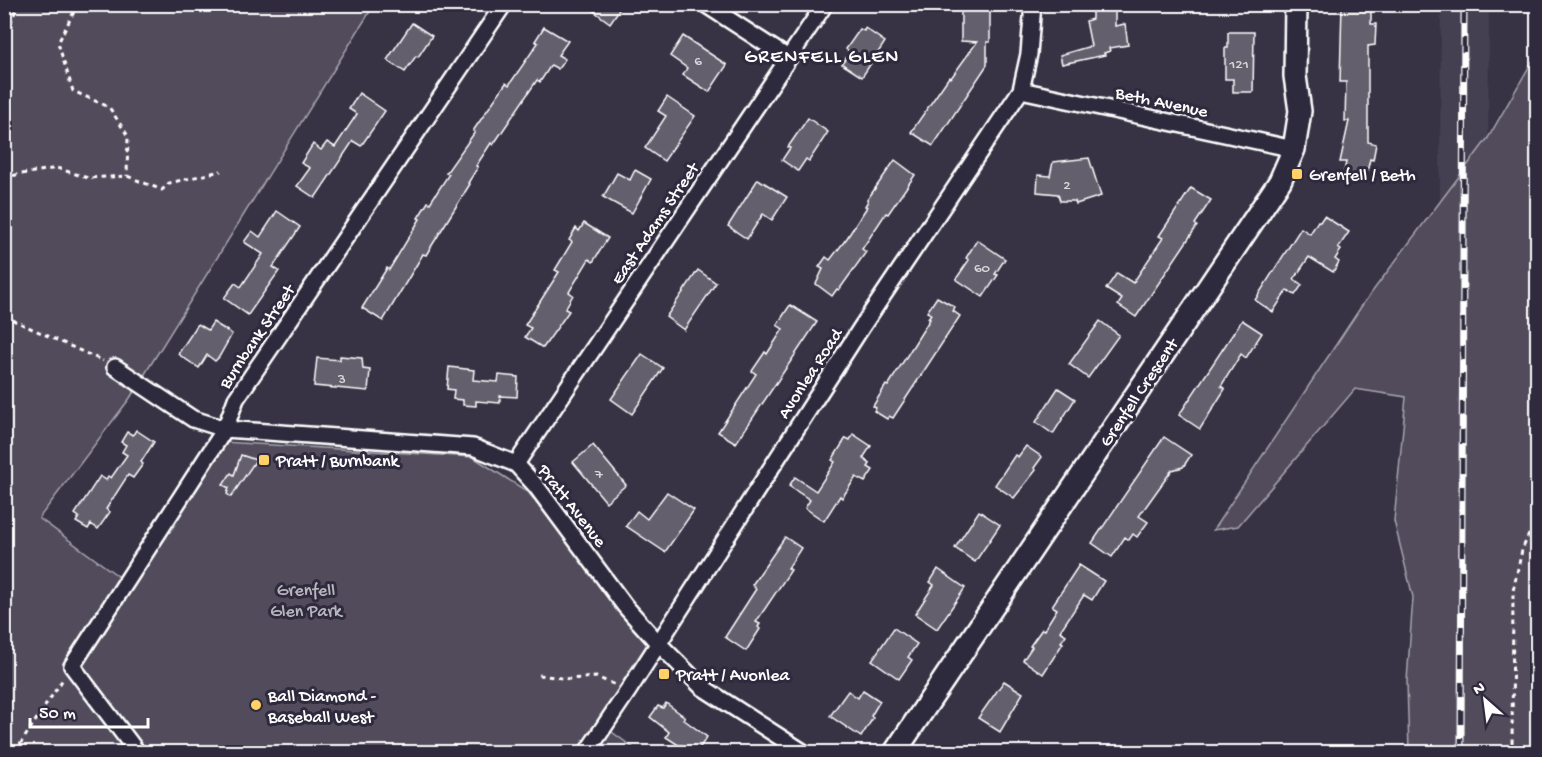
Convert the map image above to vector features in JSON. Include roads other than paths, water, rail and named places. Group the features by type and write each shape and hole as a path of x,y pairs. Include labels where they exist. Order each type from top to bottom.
{"street":[{"name":"Burnbank Street","path":"137,753 72,666 225,429 236,399 504,4"},
{"path":"705,4 788,58"},
{"name":"East Adams Street","path":"516,464 825,4"},
{"name":"Avonlea Road","path":"586,753 861,328 1021,90 1029,54 1033,4"},
{"name":"Grenfell Crescent","path":"895,753 1280,180 1294,149 1300,111 1296,76 1296,4"},
{"name":"Beth Avenue","path":"1021,90 1294,149"},
{"name":"Pratt Avenue","path":"115,368 193,419 225,429 473,447 516,464 536,486 625,606 658,643 702,687 803,753"}],"railway":[{"path":"1461,752 1464,4"}],"place":[{"name":"Grenfell / Beth","path":"1297,174"},
{"name":"Pratt / Burnbank","path":"264,460"},
{"name":"Pratt / Avonlea","path":"664,674"},
{"name":"Ball Diamond - Baseball West","path":"256,705"}],"district":[{"name":"GRENFELL GLEN","path":"822,55"}],"park label":[{"name":"Grenfell Glen Park","path":"306,599"}]}
